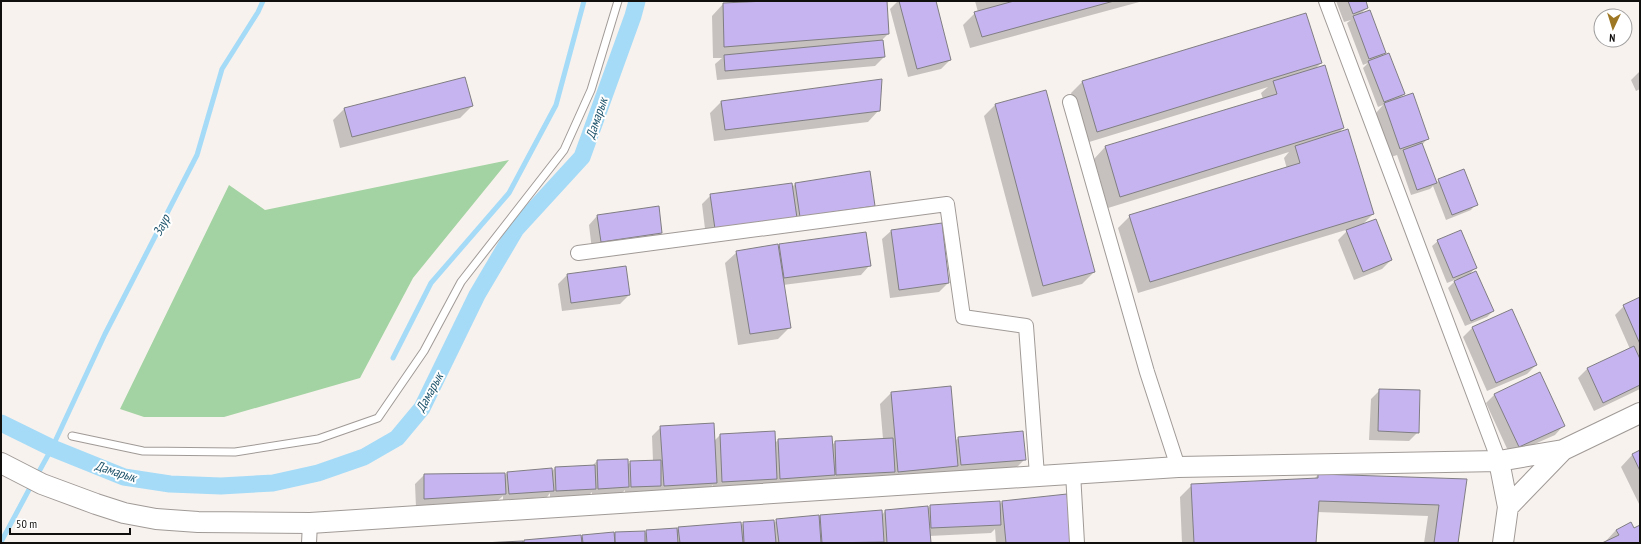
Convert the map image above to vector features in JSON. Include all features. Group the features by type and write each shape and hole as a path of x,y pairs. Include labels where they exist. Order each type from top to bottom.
{"main road":[{"path":"1,462 35,480 96,504 156,519 198,522 310,523 1178,467 1499,461 1563,450 1640,413"},
{"path":"1508,507 1563,450"},
{"path":"1499,461 1508,507 1503,543"}],"street":[{"path":"1326,1 1499,461"},
{"path":"1070,102 1147,372 1178,467"},
{"path":"578,253 948,204 963,317 1026,326 1037,475"},
{"path":"1073,473 1077,543"},
{"path":"309,543 310,523"}],"lane":[{"path":"72,436 144,451 235,452 318,439 378,418 424,351 461,282 564,150 591,90 618,1"}],"green space":[{"path":"509,160 413,278 360,378 224,417 144,417 120,409 229,185 265,210"}],"building":[{"path":"767,1 887,1 889,34 724,47 723,3"},
{"path":"899,1 936,1 951,60 917,69"},
{"path":"1014,1 1114,1 982,37 974,12"},
{"path":"1348,1 1366,1 1368,8 1353,14"},
{"path":"1370,10 1386,53 1369,59 1353,16"},
{"path":"1306,13 1322,63 1097,132 1082,81"},
{"path":"883,40 885,57 725,71 724,55"},
{"path":"1389,53 1405,94 1384,102 1368,61"},
{"path":"1325,65 1344,128 1120,197 1105,146 1277,94 1273,81"},
{"path":"465,77 473,106 352,137 344,108"},
{"path":"882,79 880,111 725,130 721,101"},
{"path":"1046,90 1095,272 1043,286 995,104"},
{"path":"1413,93 1429,139 1400,149 1384,103"},
{"path":"1348,129 1374,214 1150,282 1129,215 1300,163 1295,146"},
{"path":"1422,143 1437,183 1417,190 1403,150"},
{"path":"1464,169 1478,205 1452,215 1438,179"},
{"path":"870,171 875,206 800,217 795,183"},
{"path":"792,183 797,218 715,229 710,194"},
{"path":"659,206 662,233 601,242 597,215"},
{"path":"1376,219 1392,260 1363,272 1346,230"},
{"path":"942,223 949,283 899,290 891,230"},
{"path":"1461,230 1477,268 1453,278 1437,240"},
{"path":"866,232 871,266 784,278 779,244"},
{"path":"778,244 791,328 750,334 736,251"},
{"path":"626,266 630,295 571,303 567,274"},
{"path":"1476,271 1494,311 1471,321 1454,281"},
{"path":"1640,297 1640,344 1623,305"},
{"path":"1512,309 1537,365 1496,383 1472,327"},
{"path":"1634,346 1640,359 1640,385 1603,403 1587,368"},
{"path":"1540,372 1565,426 1519,447 1494,394"},
{"path":"951,386 958,466 898,472 891,392"},
{"path":"1379,389 1420,390 1419,433 1378,431"},
{"path":"714,423 717,483 664,486 660,426"},
{"path":"775,431 777,479 722,482 720,434"},
{"path":"1023,431 1026,460 961,465 958,437"},
{"path":"832,436 835,475 780,479 778,439"},
{"path":"893,438 895,472 836,475 835,441"},
{"path":"1640,450 1640,471 1632,454"},
{"path":"628,459 629,487 598,489 597,460"},
{"path":"661,460 661,486 631,487 630,461"},
{"path":"595,465 596,489 556,491 555,467"},
{"path":"552,468 554,491 509,494 507,472"},
{"path":"505,473 506,494 424,499 424,474"},
{"path":"1318,474 1467,479 1458,543 1434,543 1439,505 1319,501 1316,543 1194,543 1191,484 1318,478"},
{"path":"1067,494 1072,543 1006,543 1002,501"},
{"path":"1000,501 1001,525 931,528 930,505"},
{"path":"928,506 931,543 887,543 885,510"},
{"path":"882,510 884,542 822,543 820,515"},
{"path":"819,515 821,543 779,543 776,519"},
{"path":"774,520 776,543 744,543 743,522"},
{"path":"741,522 743,543 680,543 678,527"},
{"path":"1631,522 1634,528 1640,525 1640,543 1602,543 1619,535 1616,530"},
{"path":"677,528 678,543 647,543 646,530"},
{"path":"645,531 645,543 615,543 615,532"},
{"path":"614,532 615,543 583,543 582,535"},
{"path":"581,535 582,543 524,543 524,540"},
{"path":"523,541 523,543 482,543"}],"waterway":[{"name":"Заур","path":"36,477 52,448 105,334 197,155 222,69 258,12 263,1"},
{"path":"393,358 431,283 509,193 556,105 584,1"},
{"name":"Дамарык","path":"1,423 52,448 124,477 170,484 221,486 273,483 318,473 364,457 397,438 422,408 477,295 516,229 582,157 633,16 637,1"},
{"path":"1,542 32,484"}]}
